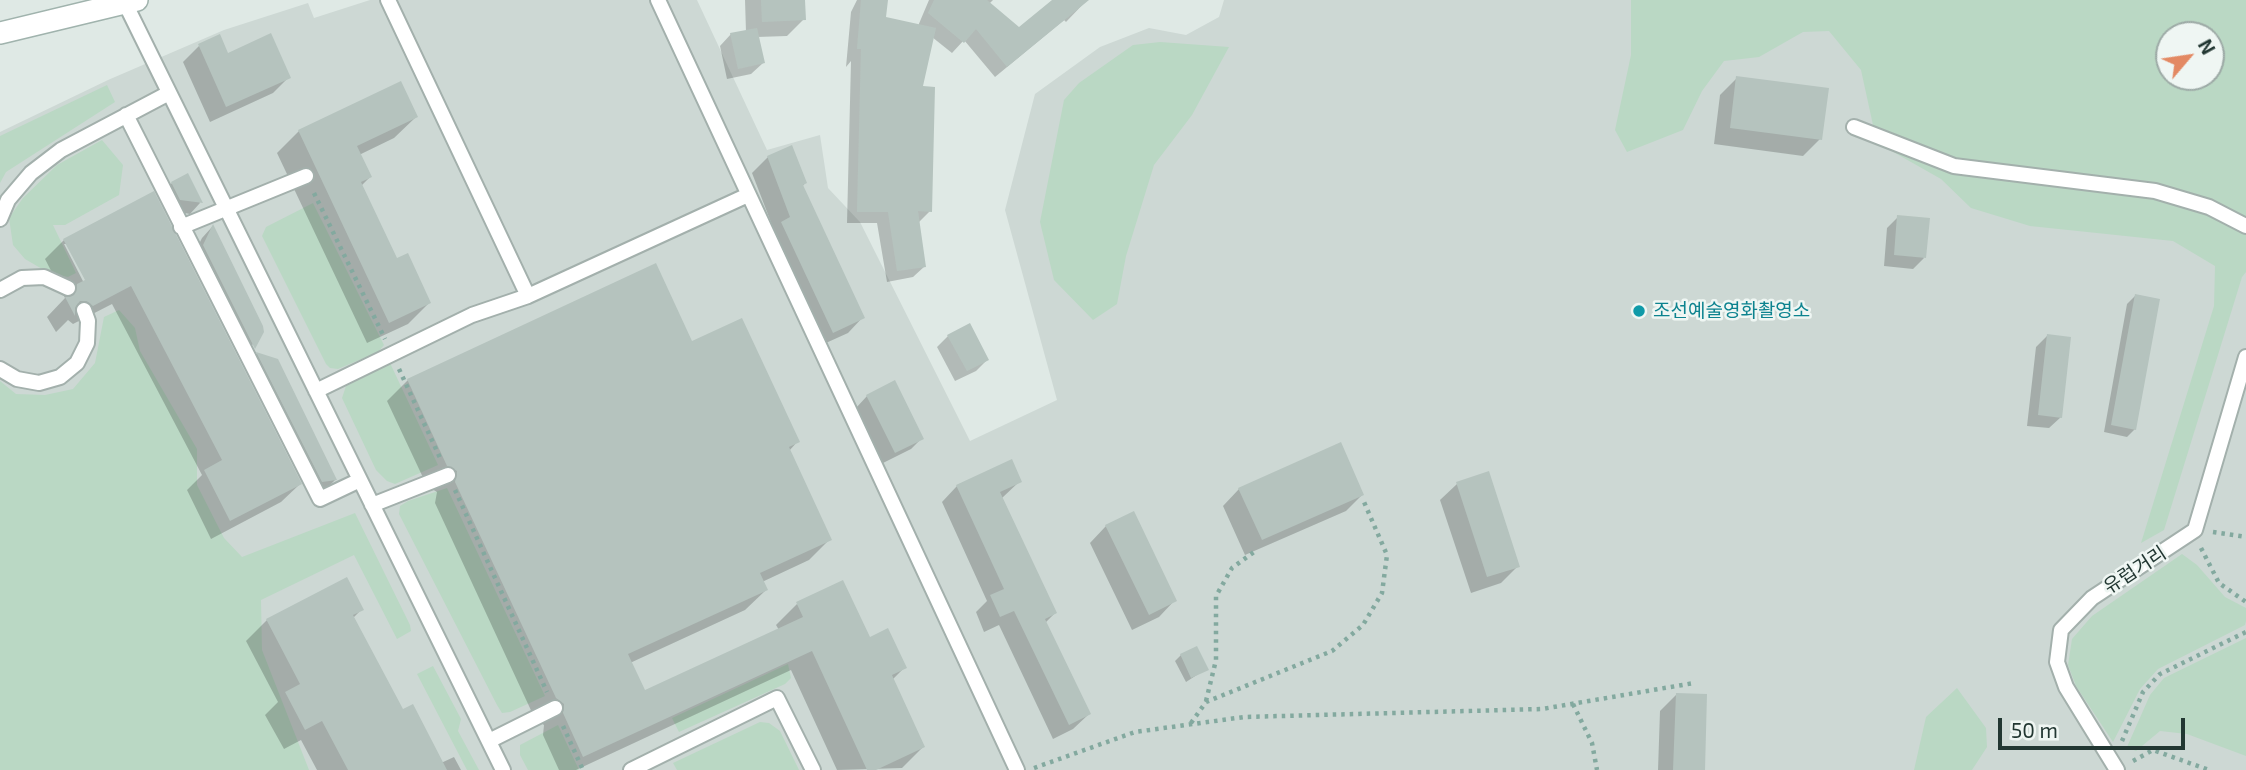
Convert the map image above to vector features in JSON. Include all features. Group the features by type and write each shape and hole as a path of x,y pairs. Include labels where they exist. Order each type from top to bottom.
{"main road":[{"path":"0,33 131,2"}],"lane":[{"path":"388,0 528,296"},
{"path":"657,0 1017,770"},
{"path":"131,2 169,93 503,770"},
{"path":"0,219 8,200 31,173 61,150 169,93"},
{"path":"126,115 320,499 360,480"},
{"path":"1854,127 1954,166 2155,191 2209,207 2246,226"},
{"path":"181,227 306,176"},
{"path":"316,391 472,315 528,296 748,195"},
{"path":"1,284 22,278 44,277 68,288"},
{"path":"0,369 17,379 39,383 60,377 77,363 87,343 88,321 84,310"},
{"path":"2195,530 2246,358"},
{"path":"372,505 447,475"},
{"name":"유럽거리","path":"2115,766 2057,662 2061,631 2092,598 2195,530"},
{"path":"631,770 778,698 813,770"},
{"path":"489,741 555,708"}],"path":[{"path":"1206,702 1332,651 1363,625 1382,593 1387,555 1364,502"},
{"path":"2246,537 2195,530 2203,558 2220,583 2246,602"},
{"path":"1190,724 1206,702 1216,660 1216,596 1232,568 1254,552"},
{"path":"2115,766 2144,692 2160,674 2246,632"},
{"path":"1030,770 1135,732 1190,724 1244,717 1542,709 1694,683"},
{"path":"1573,704 1592,743 1597,770"},
{"path":"2115,766 2128,763 2154,750 2209,770"}],"shaded area":[{"name":"조선예술영화촬영소","path":"370,0 697,0 767,150 820,135 828,188 860,222 970,441 1057,400 1005,210 1035,94 1100,47 1149,28 1186,35 1219,17 1224,0 2246,0 2246,770 0,770 0,132 108,80 224,30 308,3 314,18"}],"green space":[{"path":"1631,0 2246,0 2246,272 2242,277 2164,530 2141,543 2214,306 2215,266 2173,241 2030,226 1971,208 1941,179 1888,149 1873,125 1861,70 1829,31 1803,32 1759,57 1724,61 1702,91 1683,130 1627,152 1615,130 1631,55"},
{"path":"1160,42 1229,47 1192,115 1154,165 1126,256 1117,304 1093,320 1054,280 1040,222 1064,100 1079,83 1133,45"},
{"path":"107,85 115,102 6,172 0,183 0,136"},
{"path":"102,140 123,165 119,195 65,225 53,225 76,273 68,277 49,273 25,259 13,245 9,218 23,198 57,165"},
{"path":"313,203 384,345 378,352 338,369 330,368 326,364 262,236 266,227"},
{"path":"119,310 135,328 140,351 197,449 197,485 224,538 242,557 355,513 410,625 411,631 397,639 354,555 261,600 262,650 309,770 0,770 0,381 16,394 45,395 73,389 95,363 104,317"},
{"path":"390,363 438,465 395,484 387,481 376,470 342,398 346,386"},
{"path":"447,488 545,696 510,712 502,713 497,705 399,514 400,506 408,501"},
{"path":"2182,554 2197,565 2225,597 2246,608 2245,625 2158,669 2140,689 2113,742 2076,686 2068,665 2072,639 2092,616"},
{"path":"2246,638 2246,756 2187,734 2160,731 2136,751 2127,747 2150,695 2164,678"},
{"path":"788,664 791,678 785,684 679,732 672,718"},
{"path":"433,666 461,719 458,731 479,770 467,770 417,674"},
{"path":"1957,688 1986,728 1987,747 1972,770 1914,770 1926,717"},
{"path":"760,722 769,723 780,731 799,770 677,770 673,763"},
{"path":"558,725 579,770 528,770 520,755 520,745"}],"building":[{"path":"761,0 805,0 806,20 762,22"},
{"path":"861,0 888,0 886,17 936,28 923,86 935,87 932,212 918,211 926,267 897,271 888,212 857,212 861,49 857,49"},
{"path":"934,0 987,0 1019,27 1052,0 1089,0 1007,67 976,29 964,43 928,13"},
{"path":"757,28 765,63 738,69 730,33"},
{"path":"271,33 291,78 226,107 198,44 220,34 228,53"},
{"path":"1736,76 1829,88 1822,140 1730,128"},
{"path":"401,81 418,117 357,146 372,177 361,182 397,258 408,253 431,303 389,323 298,130"},
{"path":"792,145 807,183 803,185 865,318 833,333 781,222 790,217 767,156"},
{"path":"188,173 203,203 180,200 171,182"},
{"path":"154,191 302,484 230,521 204,470 222,460 131,286 93,306 86,301 80,301 75,308 75,316 65,297 74,295 77,284 85,280 63,239"},
{"path":"1897,215 1930,218 1926,258 1894,255"},
{"path":"213,224 263,326 264,332 255,349 203,245"},
{"path":"656,263 692,341 742,318 800,442 789,447 832,540 760,573 768,590 628,654 645,690 803,617 796,602 843,580 870,637 888,628 907,668 892,675 925,747 876,770 867,770 812,651 583,757 563,713 564,704 556,698 455,482 457,471 447,466 407,379"},
{"path":"2135,294 2160,299 2136,430 2111,425"},
{"path":"970,323 989,360 967,371 947,335"},
{"path":"2047,334 2071,337 2062,418 2038,415"},
{"path":"256,352 278,359 337,480 322,482"},
{"path":"895,380 924,439 895,453 866,395"},
{"path":"1341,442 1364,495 1262,540 1238,488"},
{"path":"1012,459 1022,482 1000,492 1057,613 1045,619 1091,714 1069,725 1014,611 1000,617 990,595 1004,589 956,485"},
{"path":"1489,471 1520,567 1487,577 1456,482"},
{"path":"1134,511 1177,601 1149,615 1105,525"},
{"path":"347,577 364,610 353,615 403,709 413,704 447,770 348,770 322,721 305,730 285,692 300,684 266,619"},
{"path":"1197,646 1209,670 1191,678 1180,654"},
{"path":"1676,693 1707,694 1705,770 1673,770"}],"place":[{"name":"조선예술영화촬영소","path":"1639,311"}]}
